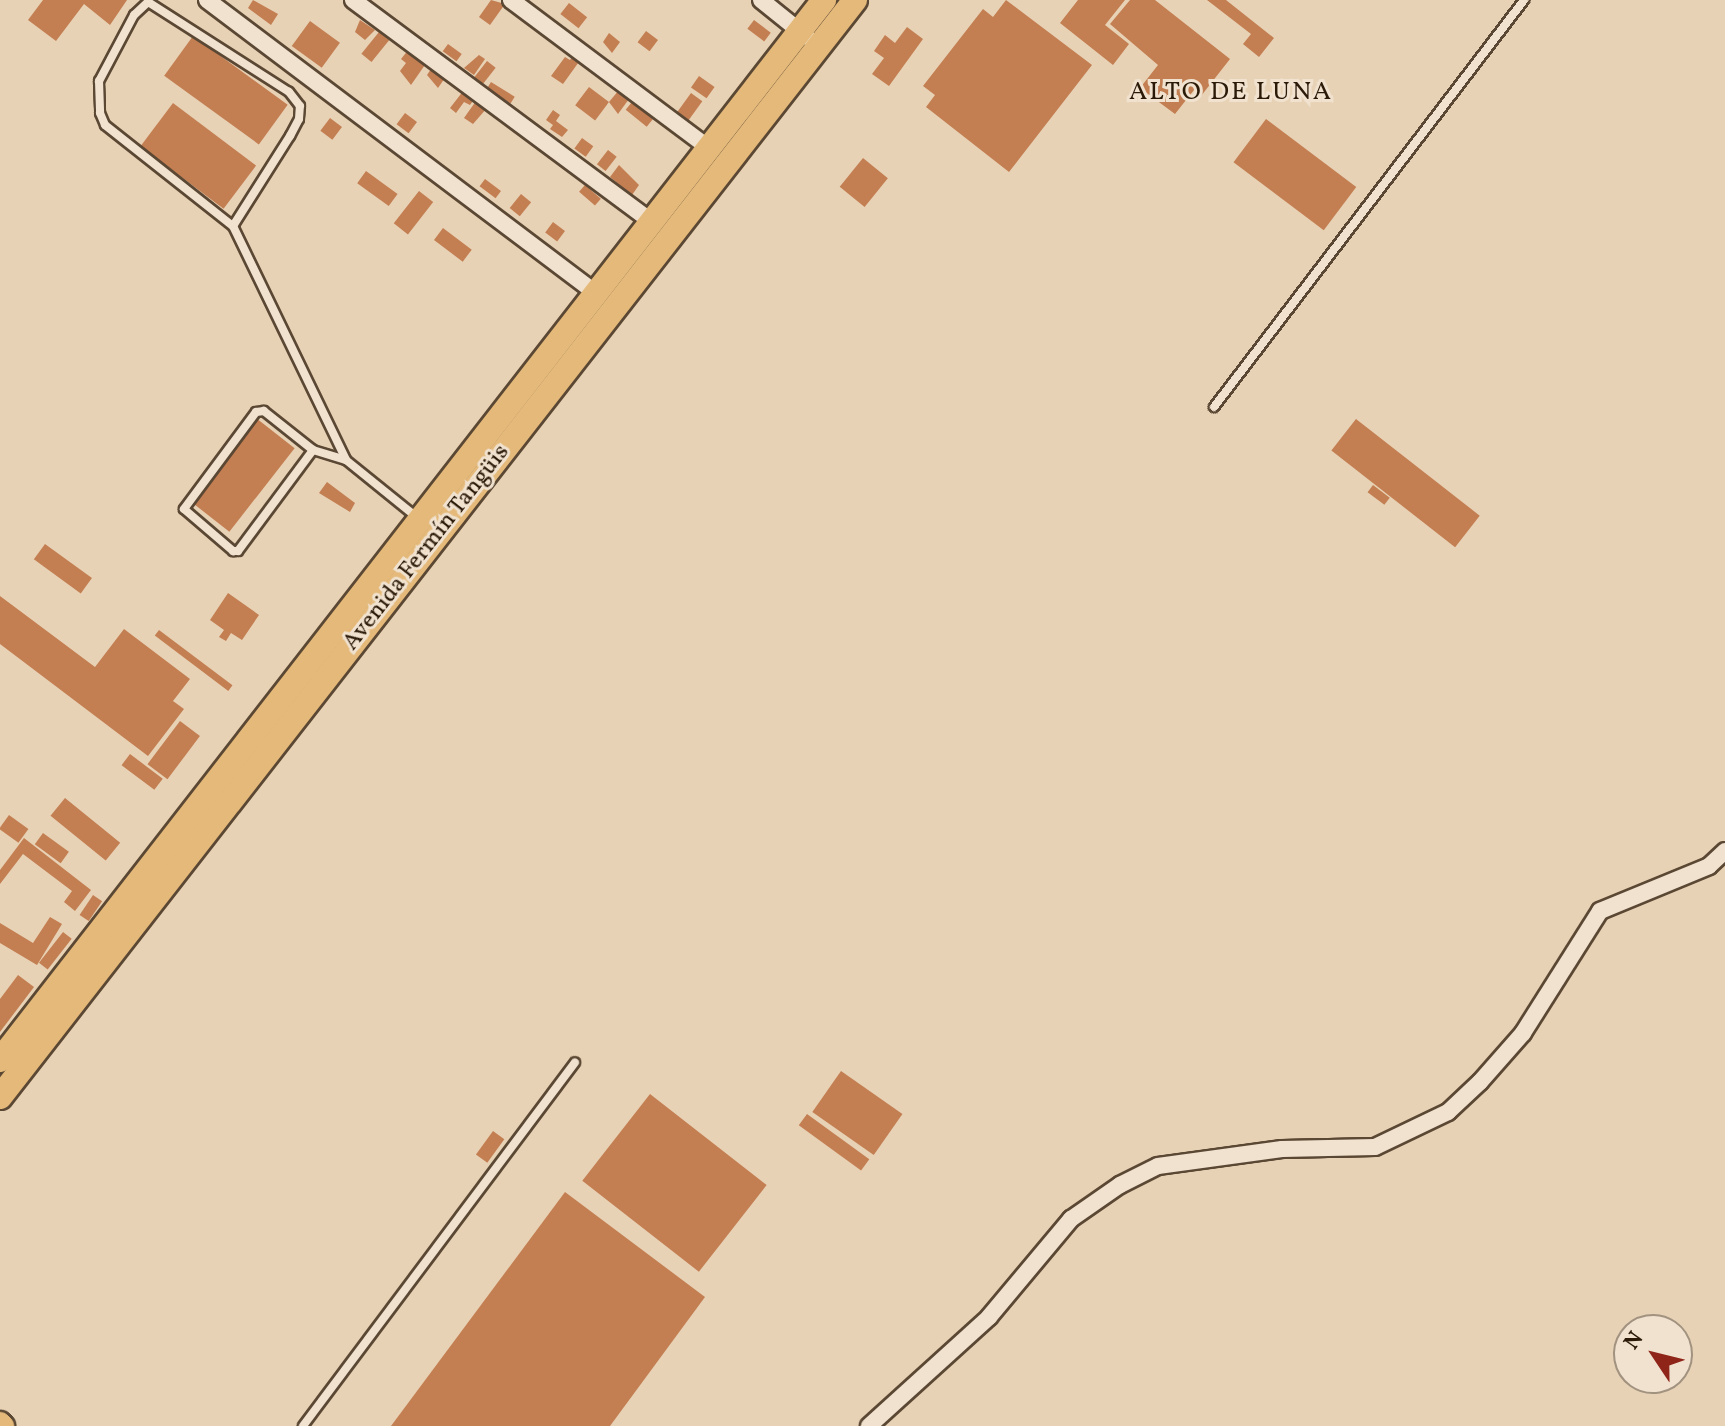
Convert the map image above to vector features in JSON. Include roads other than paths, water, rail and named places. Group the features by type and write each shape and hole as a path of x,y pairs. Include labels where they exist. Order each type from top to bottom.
{"main road":[{"name":"Avenida Fermín Tangüis","path":"0,1097 100,951 420,520 824,0"},
{"name":"Avenida Fermín Tangüis","path":"0,1060 100,951 855,0"}],"street":[{"path":"353,0 652,222"},
{"path":"511,0 709,148"},
{"path":"761,0 819,46"},
{"path":"215,2 596,293"},
{"path":"869,1426 989,1317 1071,1219 1120,1185 1158,1166 1282,1149 1375,1147 1448,1112 1480,1082 1523,1033 1600,911 1709,866 1725,851"}],"lane":[{"path":"1214,407 1524,0"},
{"path":"233,226 290,136 299,119 300,106 289,92 148,2 134,15 99,81 100,113 112,134 233,226 346,460"},
{"path":"313,450 238,551 233,551 184,509 256,412 264,411 313,450 346,460 420,520"},
{"path":"303,1426 575,1063"}],"district":[{"name":"ALTO DE LUNA","path":"1231,93"}]}
